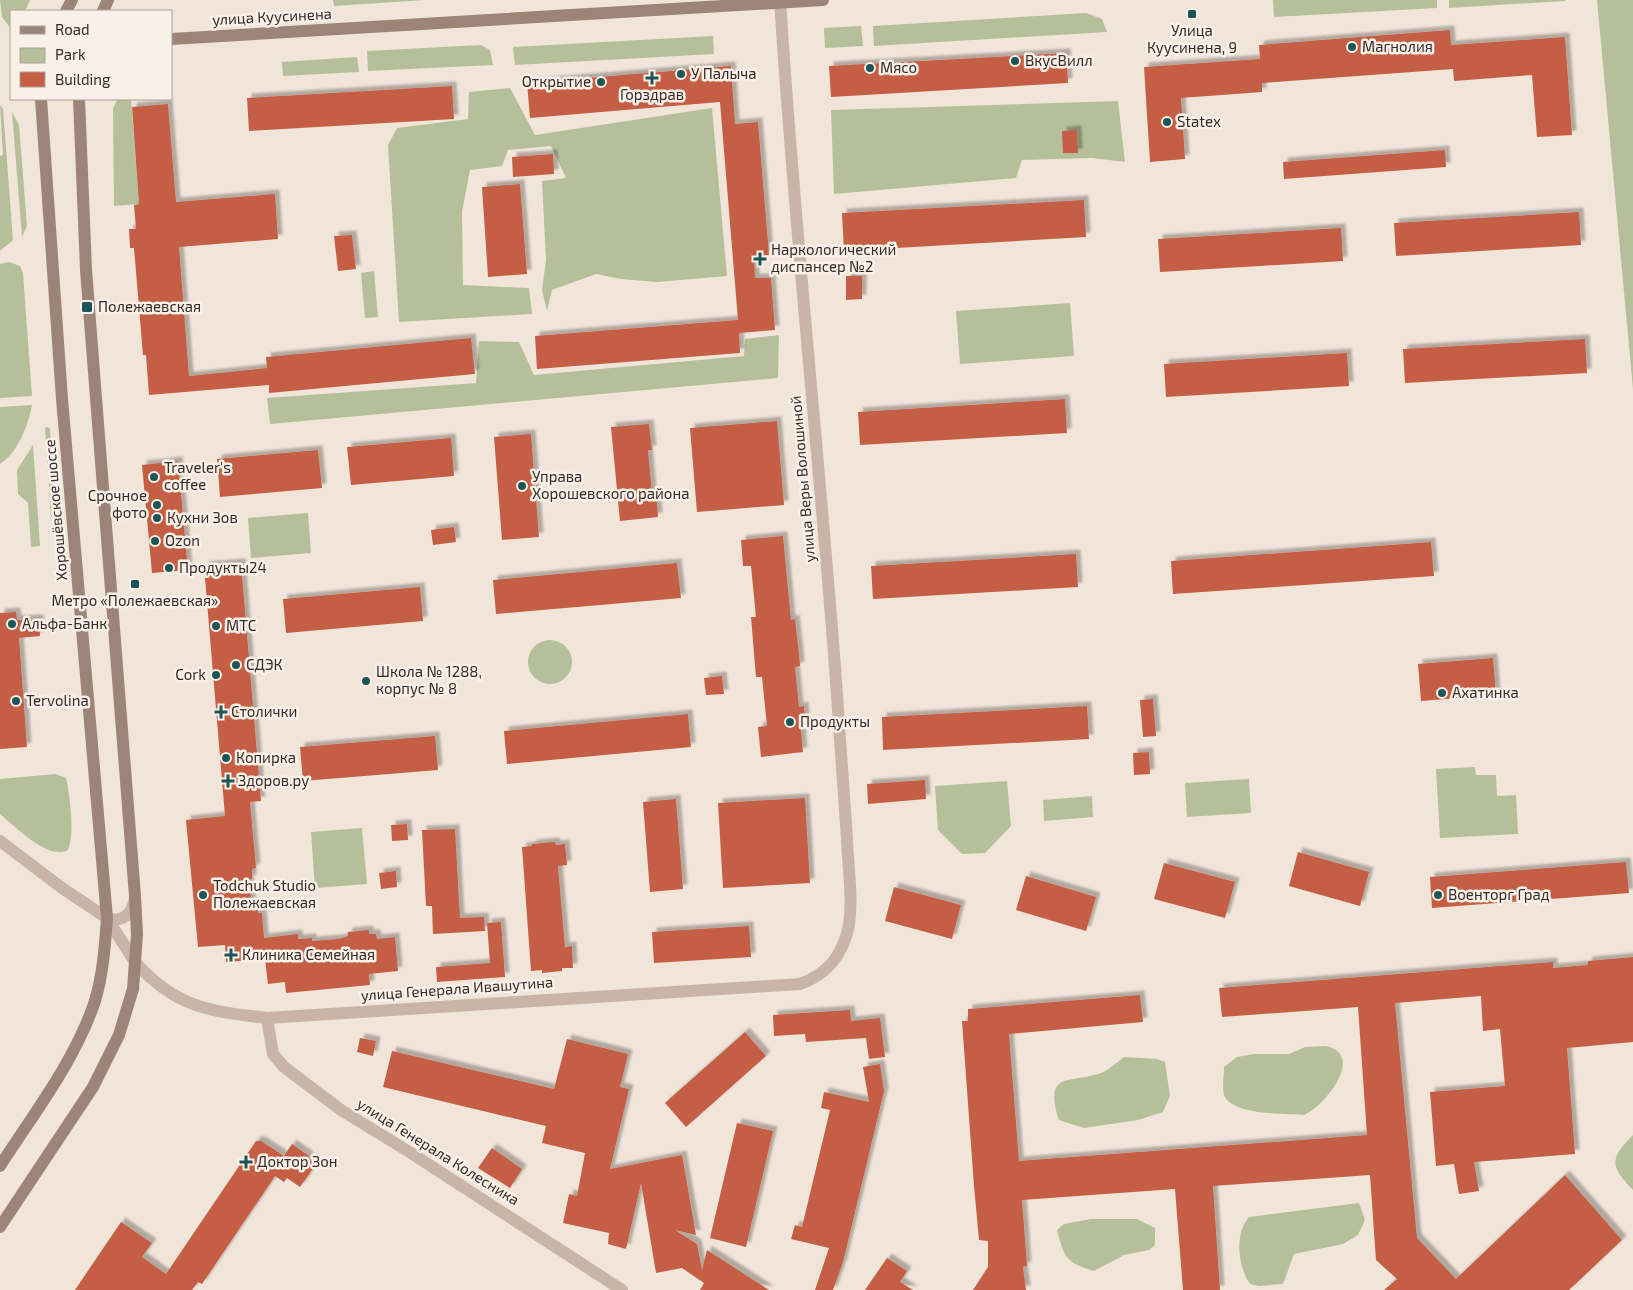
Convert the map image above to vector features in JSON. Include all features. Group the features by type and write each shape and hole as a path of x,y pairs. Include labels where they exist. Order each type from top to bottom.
{"main road":[{"name":"улица Куусинена","path":"172,39 780,1 823,0"},
{"name":"Хорошёвское шоссе","path":"0,1166 63,1068 86,1023 100,981 107,918 62,390 40,100"},
{"path":"0,1227 93,1087 109,1059 128,1012 135,962 135,896 86,270 79,100"}],"street":[{"name":"улица Веры Волошиной","path":"780,1 787,111 818,453 844,799 850,907 847,932 840,954"},
{"path":"0,841 62,888 107,918 114,920 129,915 135,896"},
{"name":"улица Генерала Ивашутина","path":"107,918 135,962 149,978 179,1000 206,1010 267,1018 800,984 817,978 830,968 840,954"},
{"name":"улица Генерала Колесника","path":"267,1018 273,1054 284,1067 341,1110 411,1153 622,1290"}],"green space":[{"path":"0,0 30,0 25,10 10,10 10,28 2,17"},
{"path":"333,0 425,0 334,6"},
{"path":"1273,0 1437,0 1437,8 1274,17"},
{"path":"1449,0 1565,0 1565,1 1449,8"},
{"path":"1597,0 1633,0 1633,389"},
{"path":"1086,13 1102,19 1107,32 874,46 873,26"},
{"path":"861,26 863,46 825,48 824,28"},
{"path":"713,36 714,54 515,65 513,47"},
{"path":"481,45 490,50 493,65 368,71 367,51"},
{"path":"357,57 359,72 283,76 282,62"},
{"path":"510,88 535,135 712,108 727,276 657,282 621,279 596,274 552,290 547,311 542,290 546,260 542,181 566,178 551,146 508,150 502,166 470,170 462,212 463,285 529,288 532,314 399,322 388,145 397,128 468,119 469,92"},
{"path":"117,100 131,100 139,204 114,206 113,109"},
{"path":"1118,101 1125,162 1092,158 1022,160 1016,178 834,194 831,110"},
{"path":"0,105 3,109 13,240 0,251 0,156 3,155"},
{"path":"12,112 19,125 27,226 22,237"},
{"path":"9,262 20,266 23,273 32,396 0,398 0,264"},
{"path":"374,271 378,317 365,318 361,273"},
{"path":"1070,303 1074,356 960,364 956,311"},
{"path":"779,335 778,378 270,424 267,398 476,383 479,341 519,342 534,375 744,356 745,339"},
{"path":"32,405 28,421 17,446 0,464 0,407"},
{"path":"48,427 50,429 56,517 51,517 45,428"},
{"path":"33,445 40,546 31,547 28,503 18,494 17,470"},
{"path":"308,513 311,553 251,558 248,518"},
{"path":"546,640 554,640 566,646 572,662 566,678 554,684 546,684 534,678 528,666 528,658 534,646"},
{"path":"1475,767 1476,775 1496,775 1497,796 1516,795 1518,834 1440,838 1436,769"},
{"path":"56,774 66,778 71,815 70,844 68,850 60,852 51,851 32,841 0,814 0,779"},
{"path":"1249,779 1251,813 1187,817 1185,783"},
{"path":"1007,781 1011,826 985,853 962,854 938,830 935,786"},
{"path":"1092,796 1093,817 1044,821 1043,800"},
{"path":"362,828 367,884 315,888 311,832"},
{"path":"1326,1046 1337,1051 1342,1059 1342,1069 1331,1092 1313,1110 1304,1115 1248,1110 1237,1107 1229,1102 1224,1095 1224,1067 1237,1057 1254,1054 1289,1054 1305,1047"},
{"path":"1124,1057 1157,1059 1165,1062 1170,1096 1163,1112 1138,1120 1084,1128 1059,1120 1055,1104 1057,1086 1062,1082 1101,1073"},
{"path":"1633,1135 1633,1190 1620,1175 1615,1162 1620,1150"},
{"path":"1359,1203 1365,1220 1358,1235 1343,1244 1294,1254 1283,1284 1259,1286 1250,1284 1240,1260 1239,1250 1241,1233 1249,1217"},
{"path":"1091,1219 1137,1219 1155,1228 1155,1245 1149,1250 1124,1255 1094,1271 1077,1265 1064,1253 1057,1230 1064,1224"}],"building":[{"path":"1450,30 1451,45 1565,37 1572,135 1537,137 1532,75 1454,81 1453,69 1262,83 1262,92 1181,98 1185,159 1150,162 1144,67 1260,59 1259,45"},
{"path":"1066,53 1068,83 831,97 829,66"},
{"path":"731,66 735,124 758,122 769,255 754,256 755,278 771,278 775,330 739,333 740,353 537,369 535,336 738,320 720,102 530,118 527,83"},
{"path":"452,86 454,119 249,131 247,98"},
{"path":"168,104 176,202 275,194 278,239 179,247 189,376 267,368 266,357 471,338 475,374 269,393 269,385 149,395 146,355 143,355 134,248 130,248 129,229 136,229 134,205 139,204 132,107"},
{"path":"1077,130 1078,153 1063,153 1062,131"},
{"path":"1445,150 1446,167 1284,179 1283,162"},
{"path":"553,154 554,174 513,177 512,157"},
{"path":"520,184 527,274 488,277 482,187"},
{"path":"1084,200 1086,237 844,251 842,213"},
{"path":"1579,212 1581,245 1396,256 1394,223"},
{"path":"1341,228 1343,261 1160,272 1158,239"},
{"path":"352,235 356,269 338,271 334,236"},
{"path":"846,276 862,276 862,299 846,300"},
{"path":"1585,339 1587,373 1405,383 1403,349"},
{"path":"1347,353 1349,386 1166,397 1164,364"},
{"path":"1065,399 1067,433 860,445 858,412"},
{"path":"777,421 784,505 697,512 690,428"},
{"path":"649,424 652,450 648,450 652,492 656,491 658,517 620,521 611,427"},
{"path":"531,434 539,537 502,540 494,437"},
{"path":"451,438 454,476 351,485 347,447"},
{"path":"318,450 322,488 220,497 217,459"},
{"path":"178,461 188,570 152,573 142,465"},
{"path":"454,527 456,542 433,545 431,530"},
{"path":"783,536 791,620 795,619 799,654 800,666 795,667 799,707 804,706 805,719 800,720 803,752 761,757 758,727 767,726 762,677 756,677 751,617 756,617 751,566 743,566 741,540"},
{"path":"1431,542 1434,576 1173,594 1171,561"},
{"path":"1076,554 1078,587 873,599 871,566"},
{"path":"241,563 261,801 250,802 256,868 252,869 252,879 249,879 252,907 258,906 258,913 262,913 264,938 298,934 298,939 312,938 312,941 339,939 348,936 348,932 369,930 369,934 376,934 377,939 395,937 398,971 369,974 370,985 286,993 285,982 268,984 265,959 226,962 225,945 198,947 186,820 225,816 204,566"},
{"path":"677,563 681,598 496,614 493,580"},
{"path":"420,587 423,621 286,633 283,599"},
{"path":"16,612 17,620 39,619 40,636 19,638 27,747 0,749 0,613"},
{"path":"1493,658 1496,695 1421,701 1418,664"},
{"path":"722,676 724,694 706,695 704,678"},
{"path":"1153,699 1156,736 1143,737 1140,700"},
{"path":"1087,706 1089,739 883,750 882,717"},
{"path":"688,714 691,747 507,764 504,731"},
{"path":"435,736 438,770 303,781 300,747"},
{"path":"1149,752 1150,774 1134,775 1133,753"},
{"path":"925,780 926,799 868,804 867,784"},
{"path":"805,798 810,883 723,888 718,803"},
{"path":"676,799 683,889 650,892 643,802"},
{"path":"407,824 408,840 392,841 391,825"},
{"path":"455,829 460,918 484,917 485,931 433,934 432,906 426,906 422,830"},
{"path":"555,842 556,845 565,844 567,865 558,866 565,947 572,946 573,968 562,968 562,971 542,973 542,970 531,971 522,847"},
{"path":"1298,852 1369,872 1360,906 1289,886"},
{"path":"1626,862 1629,893 1432,908 1430,877"},
{"path":"1164,863 1235,882 1225,918 1154,899"},
{"path":"396,871 397,887 381,889 379,873"},
{"path":"1026,876 1096,897 1086,931 1016,910"},
{"path":"894,887 961,905 952,939 885,921"},
{"path":"501,922 505,977 437,982 436,967 490,963 487,923"},
{"path":"749,926 751,957 654,963 652,932"},
{"path":"1633,957 1633,1042 1567,1048 1575,1154 1474,1162 1479,1191 1459,1194 1454,1164 1436,1166 1430,1092 1505,1086 1500,1029 1483,1031 1481,996 1395,1003 1417,1238 1456,1279 1565,1175 1622,1240 1569,1290 1384,1290 1397,1279 1376,1260 1370,1175 1213,1186 1220,1290 1183,1290 1175,1189 1022,1200 1027,1266 1023,1267 1026,1290 973,1290 988,1267 988,1241 979,1240 974,1186 962,1021 968,1021 968,1009 1140,995 1143,1022 1009,1034 1019,1161 1367,1135 1358,1007 1222,1017 1219,988 1553,962 1553,968 1588,965 1588,961"},
{"path":"850,1010 851,1021 880,1018 885,1057 869,1059 866,1038 806,1042 805,1034 774,1036 773,1015"},
{"path":"745,1032 766,1056 686,1127 665,1103"},
{"path":"360,1038 376,1041 373,1056 357,1052"},
{"path":"567,1039 628,1054 620,1087 629,1089 610,1169 682,1155 696,1235 675,1230 697,1244 702,1270 707,1250 769,1290 700,1290 704,1283 682,1268 656,1273 641,1183 626,1249 608,1244 609,1233 563,1223 569,1194 577,1196 585,1153 542,1143 546,1126 383,1087 392,1051 554,1089"},
{"path":"880,1064 884,1091 843,1262 833,1290 815,1290 829,1248 791,1239 795,1225 802,1227 830,1110 821,1108 824,1092 869,1102 863,1067"},
{"path":"737,1123 773,1131 746,1247 710,1238"},
{"path":"256,1141 261,1141 284,1156 292,1144 309,1156 307,1158 316,1164 300,1187 287,1178 284,1182 275,1176 202,1284 198,1282 192,1290 75,1290 121,1222 152,1243 142,1257 166,1274"},
{"path":"492,1148 522,1169 510,1188 478,1168"},
{"path":"887,1258 907,1271 900,1282 913,1290 865,1290"}],"place":[{"name":"Улица Куусинена, 9","path":"1192,14"},
{"name":"Магнолия","path":"1352,47"},
{"name":"ВкусВилл","path":"1015,61"},
{"name":"Мясо","path":"870,68"},
{"name":"У Палыча","path":"681,74"},
{"name":"Горздрав","path":"652,78"},
{"name":"Открытие","path":"601,82"},
{"name":"Statex","path":"1167,122"},
{"name":"Наркологический диспансер №2","path":"760,259"},
{"name":"Полежаевская","path":"87,307"},
{"name":"Traveler's coffee","path":"154,477"},
{"name":"Управа Хорошевского района","path":"522,486"},
{"name":"Срочное фото","path":"157,505"},
{"name":"Кухни Зов","path":"157,518"},
{"name":"Ozon","path":"155,541"},
{"name":"Продукты24","path":"169,568"},
{"name":"Метро «Полежаевская»","path":"135,584"},
{"name":"Альфа-Банк","path":"12,624"},
{"name":"МТС","path":"216,626"},
{"name":"СДЭК","path":"236,665"},
{"name":"Cork","path":"216,675"},
{"name":"Школа № 1288, корпус № 8","path":"366,681"},
{"name":"Ахатинка","path":"1442,693"},
{"name":"Tervolina","path":"16,701"},
{"name":"Столички","path":"221,712"},
{"name":"Продукты","path":"790,722"},
{"name":"Копирка","path":"226,758"},
{"name":"Здоров.ру","path":"228,781"},
{"name":"Todchuk Studio Полежаевская","path":"203,895"},
{"name":"Военторг Град","path":"1438,895"},
{"name":"Клиника Семейная","path":"231,955"},
{"name":"Доктор Зон","path":"246,1162"}]}
